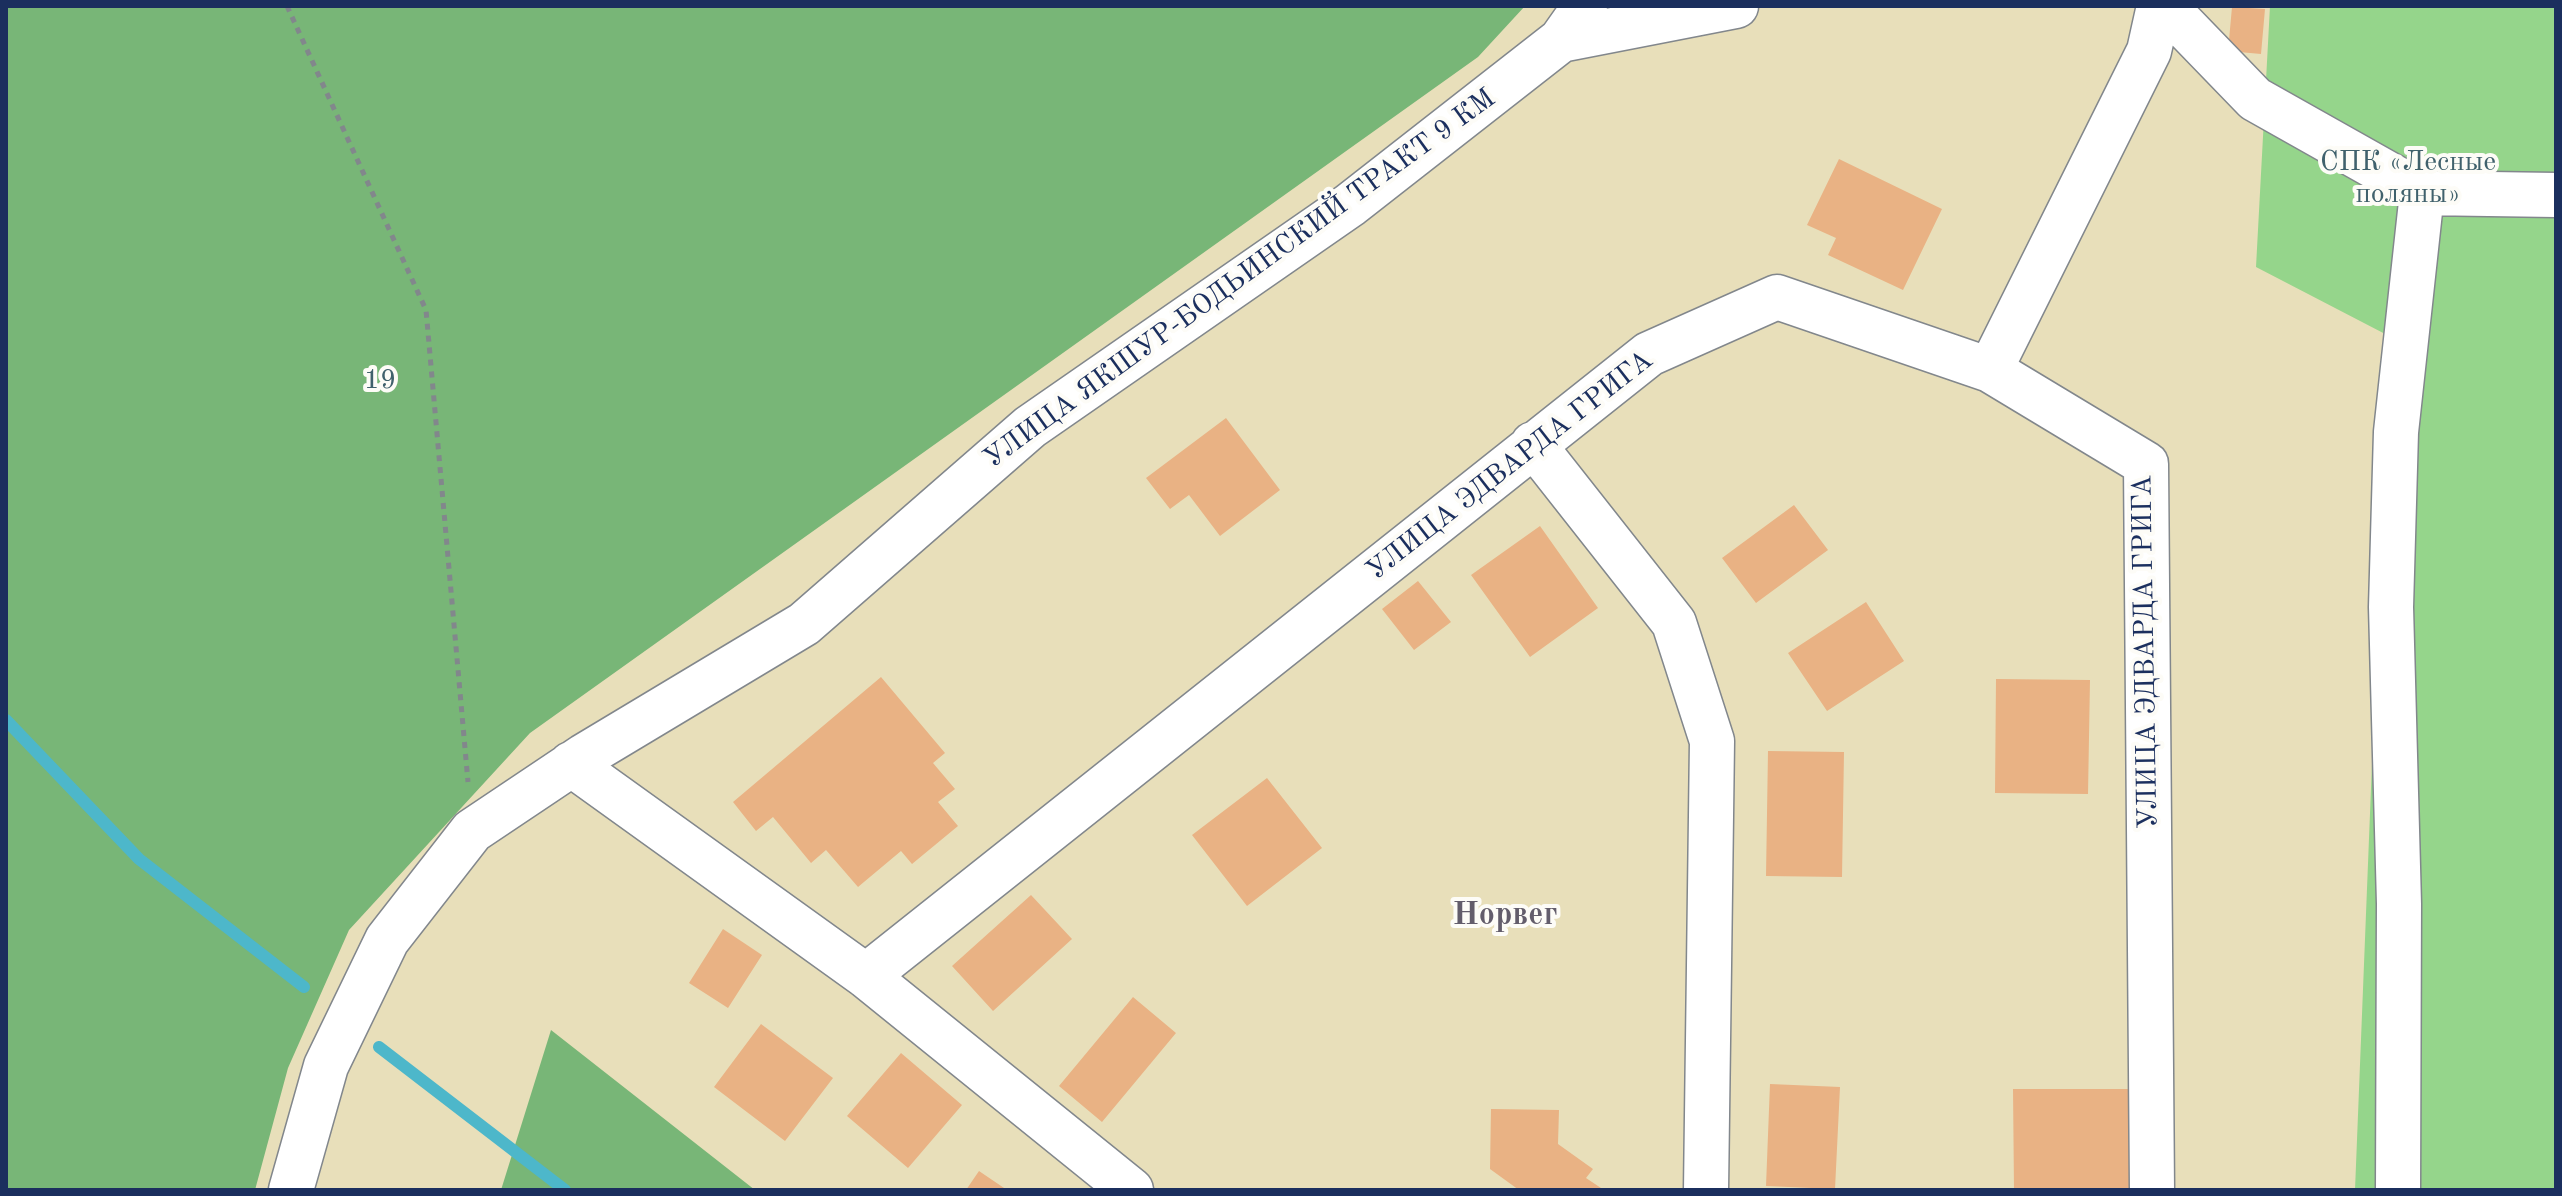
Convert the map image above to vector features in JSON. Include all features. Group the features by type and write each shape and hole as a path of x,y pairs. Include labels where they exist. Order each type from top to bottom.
{"street":[{"path":"1573,23 1736,6"},
{"path":"1990,370 2149,51 2159,6"},
{"path":"2165,6 2255,99 2422,193 2556,195"},
{"name":"УЛИЦА ЯКШУР-БОДЬИНСКИЙ ТРАКТ 9 КМ","path":"291,1190 326,1066 387,940 472,831 571,764 804,624 1030,427 1350,205 1573,23"},
{"path":"2398,1190 2399,904 2391,607 2396,432 2422,193"},
{"name":"УЛИЦА ЭДВАРДА ГРИГА","path":"866,976 1649,354 1777,297 1990,370 2146,464 2152,1190"},
{"path":"1533,444 1674,623 1712,741 1706,1190"},
{"path":"571,764 866,976 1131,1190"}],"path":[{"path":"287,6 426,310 472,831"}],"green space":[{"name":"19","path":"6,6 1525,6 1478,57 530,733 349,930 288,1068 255,1190 6,1190"},
{"name":"СПК «Лесные поляны»","path":"2270,6 2556,6 2556,1190 2355,1190 2389,336 2256,267"},
{"path":"551,1030 755,1190 501,1190"}],"building":[{"path":"2232,7 2265,9 2261,54 2228,51"},
{"path":"1839,159 1942,209 1903,290 1828,255 1836,238 1807,225"},
{"path":"1226,418 1280,490 1220,536 1189,495 1170,509 1146,478"},
{"path":"1794,505 1828,550 1756,603 1722,558"},
{"path":"1540,526 1598,608 1530,657 1471,575"},
{"path":"1418,581 1451,622 1414,650 1382,609"},
{"path":"1866,602 1904,661 1827,711 1788,653"},
{"path":"881,677 945,753 933,763 955,789 938,802 958,826 912,864 901,851 858,887 826,850 811,863 773,817 756,831 733,802"},
{"path":"1996,679 2090,680 2088,794 1995,793"},
{"path":"1768,751 1844,752 1842,877 1766,876"},
{"path":"1267,778 1322,848 1247,906 1192,835"},
{"path":"1031,895 1072,939 993,1011 952,966"},
{"path":"723,929 762,955 728,1008 689,983"},
{"path":"1133,997 1176,1033 1102,1122 1059,1086"},
{"path":"761,1024 833,1078 785,1141 714,1087"},
{"path":"901,1053 962,1105 908,1168 847,1116"},
{"path":"1770,1084 1840,1087 1835,1189 1766,1186"},
{"path":"2013,1089 2131,1089 2131,1190 2014,1190"},
{"path":"1491,1109 1559,1110 1558,1144 1593,1169 1586,1178 1604,1190 1519,1190 1490,1169"},
{"path":"979,1171 1007,1190 966,1190"}],"waterway":[{"path":"6,720 139,859 304,987"},
{"path":"379,1047 565,1190"}],"district":[{"name":"Норвег","path":"1505,916"}]}
